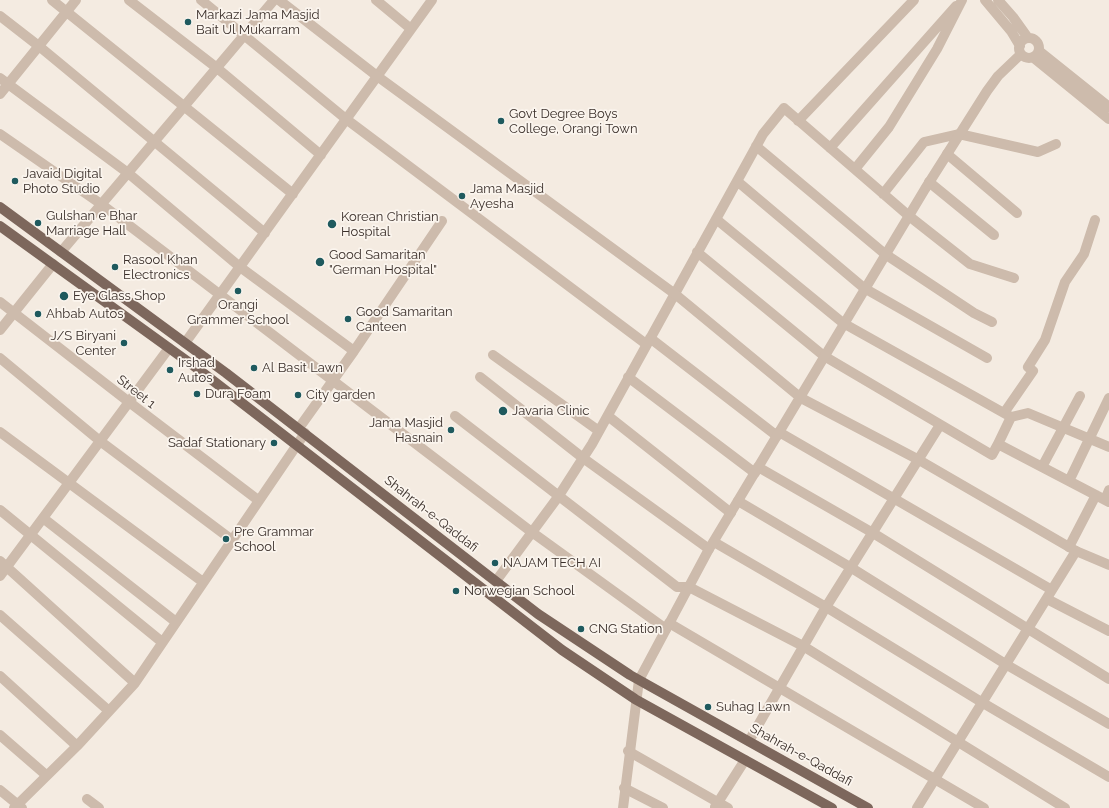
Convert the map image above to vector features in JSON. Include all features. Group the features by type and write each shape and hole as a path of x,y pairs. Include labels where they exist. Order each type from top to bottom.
{"main road":[{"name":"Shahrah-e-Qaddafi","path":"0,207 302,430 538,614 638,680 868,808"},
{"name":"Shahrah-e-Qaddafi","path":"0,226 169,348 562,650 635,699 832,808"}],"street":[{"path":"52,0 292,194"},
{"path":"0,94 40,47 76,0"},
{"path":"129,0 216,68 321,155"},
{"path":"201,0 346,119 648,341 778,434 893,498 1109,631"},
{"path":"61,252 274,0"},
{"path":"279,0 377,76 675,294 801,398 919,460 1072,549 1109,565"},
{"path":"376,0 411,29"},
{"path":"185,343 432,0"},
{"path":"798,121 914,0"},
{"path":"830,148 962,0"},
{"path":"855,169 893,121 944,38 962,0"},
{"path":"985,0 1005,23 1024,58 1037,54"},
{"path":"998,0 1028,38 1037,41 1037,54 1109,119"},
{"path":"0,16 155,141 265,233"},
{"path":"623,808 628,752 638,680 731,513 801,398 864,288 959,134 998,76 1020,50 1021,42 1028,38"},
{"path":"1037,54 1109,107"},
{"path":"0,78 128,173 240,267 354,351"},
{"path":"496,581 533,533 583,458 608,416 756,146 784,108 908,216 970,264 1014,278"},
{"path":"0,134 101,204 533,533 668,626 780,686 984,808"},
{"path":"883,194 924,142 959,134 1038,152 1056,144"},
{"path":"756,146 885,254 974,313 992,322"},
{"path":"947,154 1017,213"},
{"path":"737,181 864,288 986,358"},
{"path":"929,182 994,235"},
{"path":"716,219 843,323 1007,415 1028,413 1063,429 1109,447"},
{"path":"697,252 824,356 992,455 998,444 1007,415 1032,371 1028,367 1045,340 1065,282 1084,254 1095,220"},
{"path":"0,790 18,807 46,775 77,746 135,682 296,445 302,430 333,381 442,221"},
{"path":"0,330 53,264"},
{"name":"Street 1","path":"0,302 258,500"},
{"path":"0,576 3,564 30,536 169,348"},
{"path":"493,355 599,431"},
{"path":"0,358 100,441 232,540"},
{"path":"480,377 583,458 712,546 826,607 983,703 1109,777"},
{"path":"628,378 756,470 873,533 1109,679"},
{"path":"1042,467 1080,396"},
{"path":"1069,481 1109,398"},
{"path":"455,416 558,497 677,587 689,587 803,646 959,741 1065,808"},
{"path":"608,416 731,513"},
{"path":"749,742 803,646 850,567 873,533 893,498 919,460 940,425"},
{"path":"0,432 203,582"},
{"path":"998,444 1103,499"},
{"path":"917,808 1007,666 1049,594 1072,549 1109,490"},
{"path":"738,501 850,567 1007,666 1109,724"},
{"path":"0,510 30,536 162,642"},
{"path":"43,518 176,622"},
{"path":"3,564 135,682"},
{"path":"0,615 109,711"},
{"path":"0,676 77,746"},
{"path":"0,735 46,775"},
{"path":"628,752 716,805 728,808"},
{"path":"716,805 746,760"},
{"path":"624,788 663,808"},
{"path":"87,799 99,808"}],"place":[{"name":"Markazi Jama Masjid Bait Ul Mukarram","path":"188,22"},
{"name":"Govt Degree Boys College, Orangi Town","path":"501,121"},
{"name":"Javaid Digital Photo Studio","path":"15,181"},
{"name":"Jama Masjid Ayesha","path":"462,196"},
{"name":"Gulshan e Bhar Marriage Hall","path":"38,223"},
{"name":"Korean Christian Hospital","path":"332,224"},
{"name":"Good Samaritan \"German Hospital\"","path":"320,262"},
{"name":"Rasool Khan Electronics","path":"115,267"},
{"name":"Orangi Grammer School","path":"238,291"},
{"name":"Eye Glass Shop","path":"64,296"},
{"name":"Ahbab Autos","path":"38,314"},
{"name":"Good Samaritan Canteen","path":"348,319"},
{"name":"J/S Biryani Center","path":"124,343"},
{"name":"Al Basit Lawn","path":"254,368"},
{"name":"Irshad Autos","path":"170,370"},
{"name":"Dura Foam","path":"197,394"},
{"name":"City garden","path":"298,395"},
{"name":"Javaria Clinic","path":"503,411"},
{"name":"Jama Masjid Hasnain","path":"451,430"},
{"name":"Sadaf Stationary","path":"274,443"},
{"name":"Pre Grammar School","path":"226,539"},
{"name":"NAJAM TECH AI","path":"495,563"},
{"name":"Norwegian School","path":"456,591"},
{"name":"CNG Station","path":"581,629"},
{"name":"Suhag Lawn","path":"708,707"}]}
